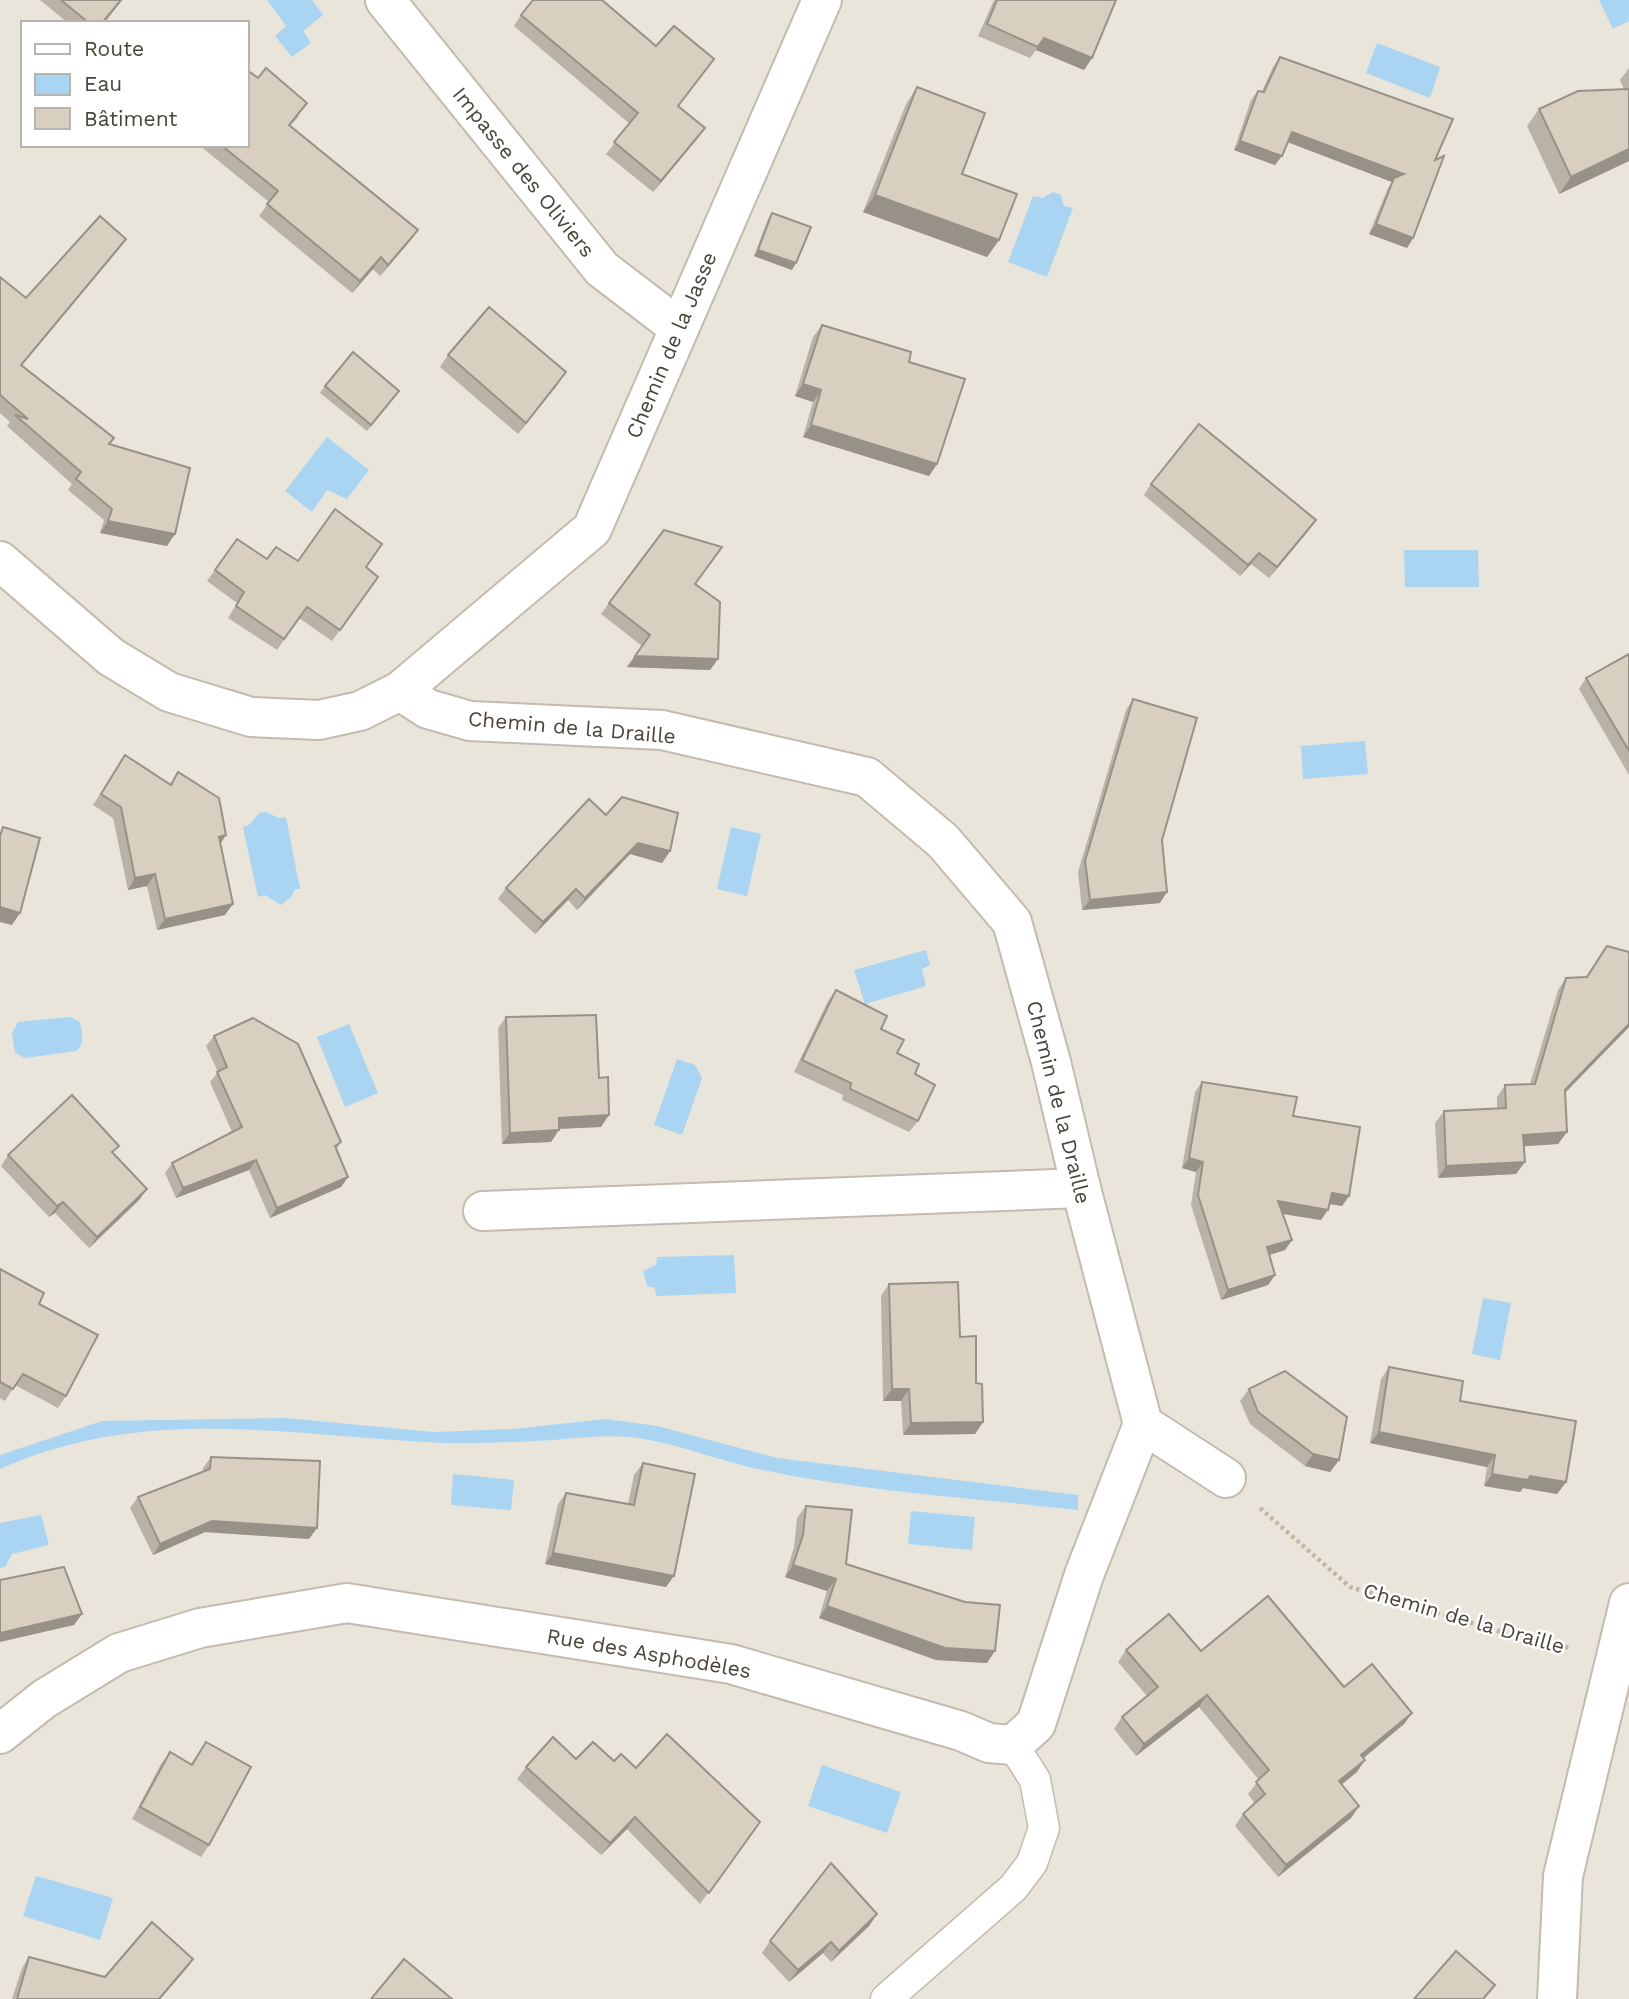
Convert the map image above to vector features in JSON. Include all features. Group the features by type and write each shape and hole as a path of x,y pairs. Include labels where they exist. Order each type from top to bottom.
{"street":[{"name":"Impasse des Oliviers","path":"385,0 602,269 678,327"},
{"name":"Chemin de la Jasse","path":"0,561 111,657 169,692 251,717 319,720 360,711 400,691 592,528 822,0"},
{"name":"Chemin de la Draille","path":"400,691 428,709 470,721 662,730 867,777 943,841 1012,922 1051,1062 1143,1423"},
{"path":"483,1211 1081,1188"},
{"path":"1013,1745 1037,1724 1084,1575 1143,1423 1226,1478"},
{"name":"Rue des Asphodèles","path":"0,1734 44,1699 119,1653 200,1628 347,1603 731,1664 961,1731 989,1743 1013,1745"},
{"path":"1557,1999 1563,1876 1629,1603"}],"lane":[{"path":"886,1999 1013,1888 1032,1863 1044,1828 1035,1780 1013,1745"}],"path":[{"name":"Chemin de la Draille","path":"1226,1478 1350,1587 1525,1639 1616,1657"}],"shaded area":[{"path":"0,0 1629,0 1629,1999 0,1999"}],"water":[{"path":"267,0 312,0 323,15 303,31 311,43 292,57 275,36 286,26"},
{"path":"1599,0 1629,0 1629,21 1613,29"},
{"path":"1377,43 1440,67 1430,98 1366,73"},
{"path":"1053,192 1061,195 1064,206 1073,208 1047,277 1008,262 1033,196 1043,198"},
{"path":"327,437 369,470 347,499 327,490 312,512 285,491"},
{"path":"1404,550 1478,550 1479,587 1405,587"},
{"path":"1365,741 1368,774 1303,779 1301,746"},
{"path":"266,812 279,818 286,817 300,889 295,889 292,896 281,905 265,895 258,897 243,827 249,825 259,813"},
{"path":"731,827 761,834 747,896 717,889"},
{"path":"926,950 930,965 922,969 926,986 865,1004 854,970"},
{"path":"70,1017 79,1021 81,1029 82,1041 76,1051 25,1058 15,1053 12,1033 18,1022"},
{"path":"349,1024 378,1093 345,1107 317,1037"},
{"path":"677,1059 695,1065 702,1078 682,1135 654,1125"},
{"path":"734,1255 736,1293 656,1296 655,1288 647,1286 643,1271 656,1265 657,1257"},
{"path":"1483,1298 1511,1303 1500,1360 1472,1354"},
{"path":"285,1418 434,1432 513,1429 606,1419 657,1426 777,1458 1078,1495 1078,1510 920,1494 802,1478 647,1439 620,1436 458,1443 264,1430 158,1431 105,1437 53,1449 0,1469 0,1455 102,1421"},
{"path":"453,1474 514,1480 511,1510 451,1505"},
{"path":"911,1511 975,1517 972,1550 908,1544"},
{"path":"41,1515 49,1545 12,1554 5,1567 0,1568 0,1523"},
{"path":"822,1765 901,1792 887,1833 808,1806"},
{"path":"36,1876 113,1898 100,1940 23,1916"}],"building":[{"path":"61,0 121,0 104,21 87,21"},
{"path":"533,0 602,0 656,46 674,26 714,59 678,106 705,128 661,181 614,142 638,113 521,15"},
{"path":"997,0 1116,0 1092,58 1044,38 1038,47 987,24"},
{"path":"1280,57 1453,119 1435,160 1444,156 1413,238 1376,224 1394,178 1404,174 1292,132 1282,156 1240,141 1258,91 1264,92"},
{"path":"266,68 307,103 289,125 418,230 388,265 381,257 360,281 267,204 278,191 223,147 248,147 248,71 258,78"},
{"path":"917,87 985,113 962,174 1017,194 999,240 875,195"},
{"path":"1629,89 1629,149 1571,177 1539,109 1578,91"},
{"path":"772,213 811,227 796,263 758,250"},
{"path":"100,216 126,239 21,365 114,438 109,444 190,468 175,534 108,521 112,509 76,479 81,472 15,415 28,419 0,395 0,277 26,298"},
{"path":"489,307 566,372 526,423 448,355"},
{"path":"822,325 911,352 909,362 965,379 937,464 811,425 821,390 803,384"},
{"path":"353,352 399,391 371,425 325,386"},
{"path":"1199,424 1316,520 1277,567 1259,553 1248,565 1151,484"},
{"path":"335,509 382,544 366,567 378,577 340,630 307,607 284,639 236,606 244,592 215,570 237,539 267,559 276,547 298,561"},
{"path":"664,530 722,547 695,584 720,602 718,659 635,656 650,635 609,603"},
{"path":"1629,654 1629,751 1586,678"},
{"path":"1133,699 1197,718 1162,840 1167,892 1090,900 1085,861"},
{"path":"125,755 171,785 178,772 219,798 226,835 219,837 233,904 165,919 155,874 135,878 121,807 101,794"},
{"path":"622,797 678,813 670,851 638,843 585,898 576,889 543,922 506,888 589,799 606,815"},
{"path":"3,827 40,838 20,913 0,907 0,836"},
{"path":"1607,946 1629,952 1629,1024 1565,1090 1567,1132 1523,1135 1525,1162 1446,1166 1444,1111 1506,1108 1505,1085 1535,1084 1566,978 1587,977"},
{"path":"836,990 887,1016 881,1029 904,1040 897,1053 919,1064 915,1074 935,1085 918,1121 850,1089 851,1083 802,1060"},
{"path":"596,1015 599,1078 608,1077 609,1115 559,1118 559,1130 510,1133 506,1017"},
{"path":"253,1018 298,1044 341,1142 335,1146 348,1177 277,1208 256,1160 183,1188 172,1163 242,1127 217,1072 227,1067 214,1036"},
{"path":"1202,1082 1297,1097 1293,1116 1360,1127 1349,1196 1332,1193 1328,1210 1278,1201 1292,1240 1267,1247 1275,1275 1228,1290 1198,1195 1203,1162 1189,1158"},
{"path":"72,1095 119,1146 112,1152 147,1189 97,1237 63,1202 57,1206 8,1155"},
{"path":"0,1269 44,1293 39,1304 98,1335 66,1396 23,1374 13,1389 0,1382"},
{"path":"958,1282 960,1337 976,1336 976,1383 982,1384 983,1422 911,1423 909,1389 892,1389 889,1284"},
{"path":"1389,1367 1463,1381 1460,1401 1576,1421 1566,1482 1492,1474 1495,1455 1379,1432"},
{"path":"1285,1371 1347,1417 1339,1460 1313,1454 1258,1412 1249,1389"},
{"path":"211,1457 320,1461 317,1528 212,1521 160,1544 138,1497 210,1469"},
{"path":"643,1463 695,1474 674,1576 553,1553 566,1493 634,1505"},
{"path":"806,1506 852,1510 846,1564 965,1602 1000,1605 995,1651 945,1648 827,1606 836,1579 793,1565 803,1535"},
{"path":"64,1567 82,1614 0,1633 0,1580"},
{"path":"1268,1596 1344,1687 1372,1664 1412,1713 1361,1755 1365,1760 1339,1781 1359,1806 1286,1865 1243,1814 1265,1794 1256,1782 1269,1770 1207,1695 1144,1744 1122,1717 1158,1687 1126,1650 1169,1614 1201,1651"},
{"path":"667,1734 760,1822 709,1893 635,1817 610,1843 526,1767 553,1737 576,1759 593,1742 614,1761 621,1754 636,1768"},
{"path":"206,1742 251,1767 209,1845 140,1807 170,1752 192,1765"},
{"path":"831,1863 877,1914 839,1951 831,1942 798,1970 770,1941"},
{"path":"152,1922 193,1959 159,1999 17,1999 29,1957 105,1977"},
{"path":"1456,1951 1495,1985 1483,1999 1414,1999"},
{"path":"404,1959 452,1999 371,1999"}]}
